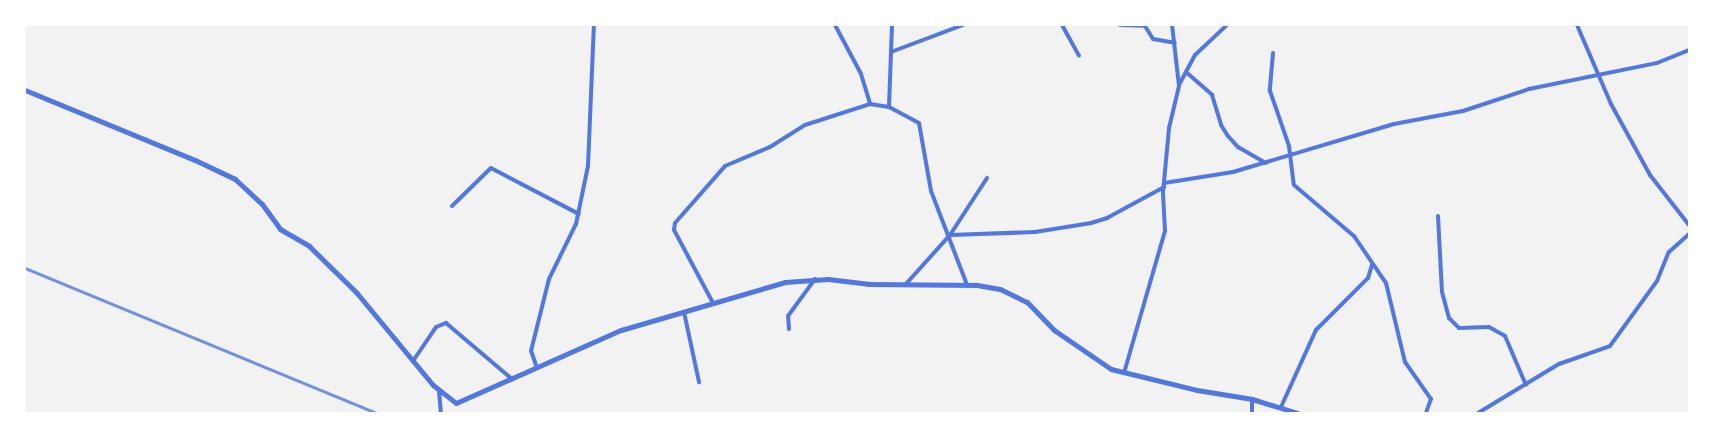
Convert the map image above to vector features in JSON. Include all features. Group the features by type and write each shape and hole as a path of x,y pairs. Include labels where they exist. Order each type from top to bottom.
{"street":[{"path":"537,368 531,351 549,279 579,214 591,147 594,25"},
{"path":"835,25 861,74 870,104"},
{"path":"889,107 892,25"},
{"path":"891,52 963,25"},
{"path":"1062,25 1079,56"},
{"path":"1120,25 1145,26 1153,39 1175,43"},
{"path":"1172,25 1179,86"},
{"path":"1124,374 1165,231 1164,185 1168,128 1179,86 1201,48 1227,25"},
{"path":"1576,25 1597,74 1650,175 1689,225"},
{"path":"950,235 1035,232 1090,223 1107,218 1164,185 1205,178 1266,163 1394,124 1463,111 1506,95 1597,74 1657,63 1689,50"},
{"path":"1273,53 1270,91 1289,155 1294,185 1349,230 1389,289 1406,364 1431,400 1426,413"},
{"path":"1186,72 1212,95 1221,125 1228,136 1238,147 1266,163"},
{"path":"25,90 195,160 235,179 262,204 280,229 309,246 356,292 413,361 450,401 460,403 593,340 785,282 815,279 905,285 967,285 1000,289 1021,298 1054,330 1124,374 1252,399 1297,413"},
{"path":"712,303 674,230 675,222 725,166 770,147 805,125 870,104 889,107 915,120 921,127 931,191 947,239 967,285"},
{"path":"452,206 491,168 579,214"},
{"path":"905,285 947,239 987,178"},
{"path":"1438,216 1442,292 1449,318 1459,328 1489,327 1500,332 1512,348 1526,385"},
{"path":"1478,413 1559,364 1610,346 1657,281 1669,252 1689,234"},
{"path":"1281,407 1316,330 1368,278 1372,265"},
{"path":"789,329 788,316 815,279"},
{"path":"684,312 699,382"},
{"path":"413,361 436,327 446,323 512,379"},
{"path":"439,391 441,413"},
{"path":"1252,399 1252,413"}],"railway":[{"path":"25,268 377,413"}]}
